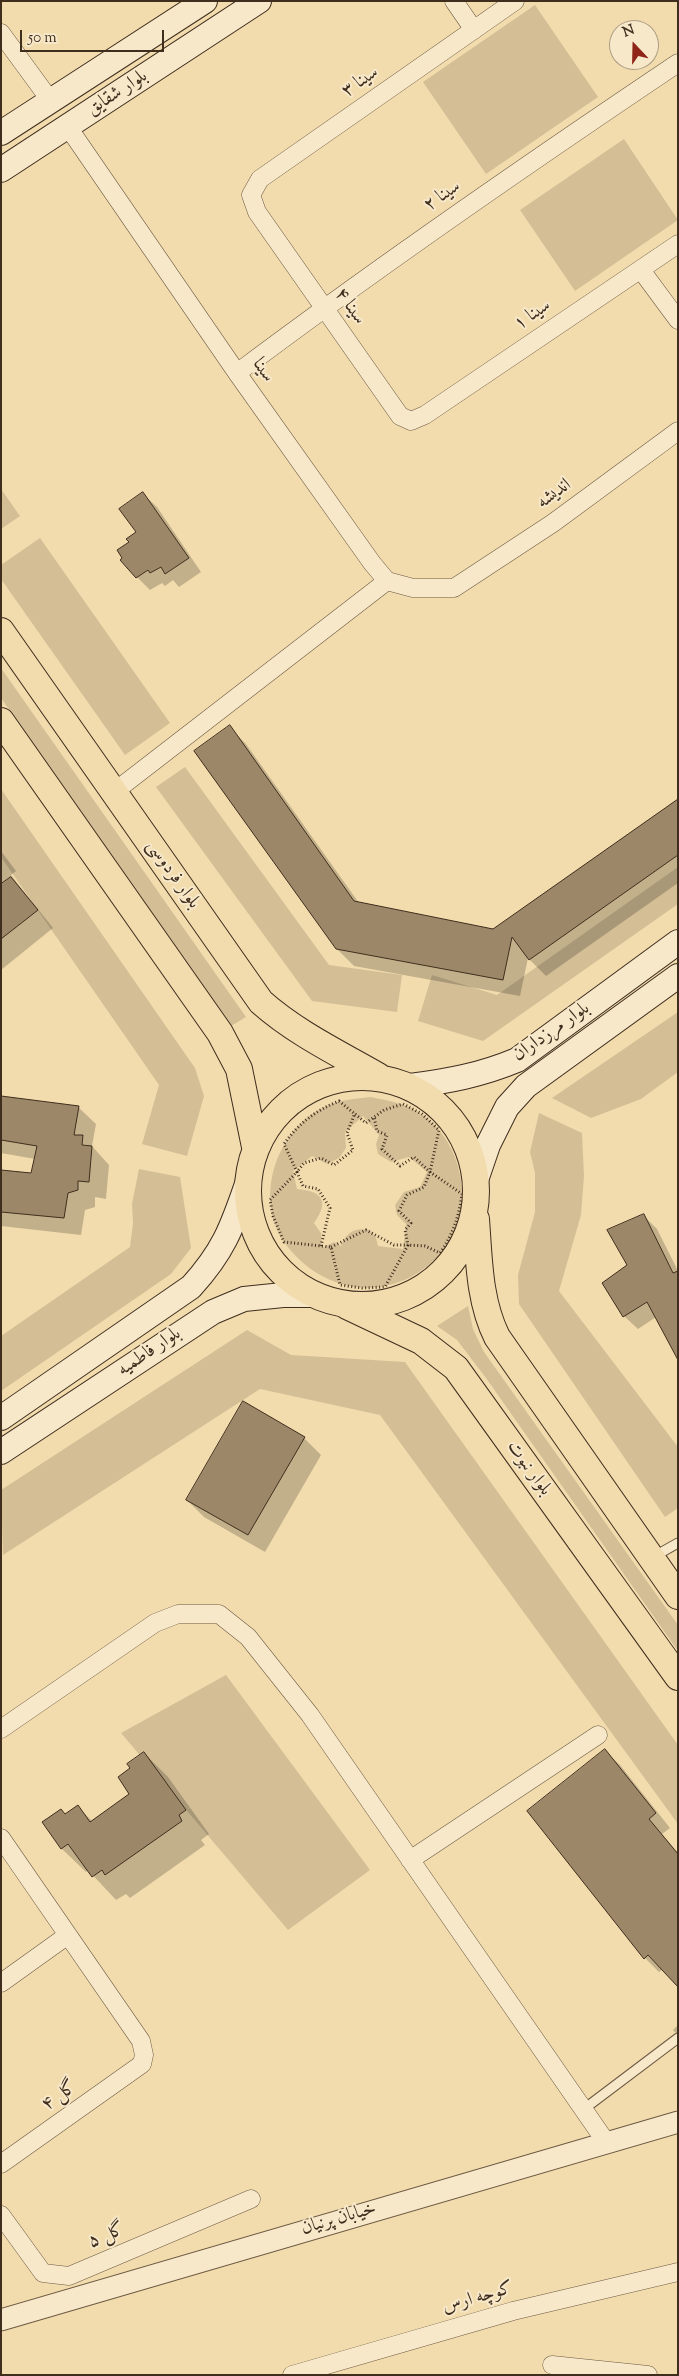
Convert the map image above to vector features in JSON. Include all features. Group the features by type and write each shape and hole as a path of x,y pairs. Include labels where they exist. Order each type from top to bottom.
{"main road":[{"name":"بلوار شقایق","path":"1,133 205,1"},
{"name":"بلوار شقایق","path":"1,170 259,1"},
{"path":"50,100 68,127"},
{"name":"بلوار فردوسی","path":"1,631 261,1002 303,1034 381,1077"},
{"path":"1,721 220,1033 239,1069 255,1147"},
{"name":"بلوار مرزداران","path":"410,1086 446,1082 488,1072 517,1060 678,942"},
{"name":"بلوار مرزداران","path":"476,1180 488,1145 508,1107 526,1086 678,976"},
{"path":"475,1209 468,1234 456,1257 438,1276 417,1291 394,1301 376,1304 342,1304 313,1295 290,1280 277,1268 256,1238 248,1212 247,1184 255,1147 271,1120 293,1098 320,1084 350,1076 381,1077 410,1086 435,1102 456,1124 470,1150 476,1180 475,1209 483,1294 490,1323 497,1338 678,1596"},
{"name":"بلوار فاطمیه","path":"1,1418 191,1287 211,1265 227,1238 247,1184"},
{"name":"بلوار فاطمیه","path":"1,1452 213,1312 244,1299 283,1295 313,1295"},
{"name":"بلوار نبوت","path":"342,1304 421,1342 456,1368 678,1677"}],"street":[{"path":"454,1 474,30"},
{"name":"سینا ۳","path":"257,212 251,195 260,179 515,1"},
{"path":"1,33 50,100"},
{"name":"سینا ۲","path":"237,373 324,307 503,181 678,63"},
{"name":"سینا","path":"68,127 237,373 387,581"},
{"name":"سینا ۴","path":"257,212 400,416 411,421"},
{"name":"سینا ۱","path":"411,421 425,415 678,244"},
{"path":"641,270 678,320"},
{"name":"اندیشه","path":"387,581 413,588 454,588 554,523 678,431"},
{"path":"114,792 387,581"},
{"path":"1,1729 155,1623 178,1614 220,1614 248,1637 310,1716 606,2142"},
{"path":"410,1860 598,1735"},
{"path":"1,1838 68,1935 1,1983"},
{"name":"گل ۴","path":"1,2164 142,2064 144,2056 141,2041 68,1935"},
{"name":"خیابان پرنیان","path":"1,2320 678,2122"},
{"name":"گل ۵","path":"1,2215 43,2273 68,2276 251,2199"},
{"name":"کوچه ارس","path":"292,2375 513,2311 678,2272"},
{"path":"552,2365 648,2375"}],"lane":[{"path":"651,1558 678,1543"},
{"path":"584,2108 678,2038"}],"path":[{"path":"321,1246 330,1208 318,1189 303,1186 284,1144 297,1127 317,1111 339,1101 366,1123 384,1110 403,1104 422,1114 439,1130 430,1172 424,1187 406,1195 399,1211 412,1223 405,1230 408,1245 385,1287 362,1288 340,1285 331,1247"},
{"path":"355,1113 347,1133 353,1150 334,1165 321,1158 304,1163 270,1200 273,1216 284,1242 331,1247 366,1230 394,1245 425,1246 440,1253 452,1235 460,1216 462,1194 430,1172 414,1157 400,1166 382,1149 387,1135 377,1131 374,1117"}],"shaded area":[{"path":"535,5 598,97 486,174 423,82"},
{"path":"624,139 678,220 575,291 520,210"},
{"path":"1,489 20,516 1,529"},
{"path":"40,538 170,723 125,755 1,579 1,565"},
{"path":"1,668 246,1017 231,1026 1,698"},
{"path":"185,767 329,965 402,975 397,1012 312,1001 156,787"},
{"path":"1,789 195,1068 204,1096 187,1156 142,1144 159,1085 1,857"},
{"path":"678,867 678,904 483,1041 418,1021 432,975 497,995"},
{"path":"678,1012 678,1072 641,1099 591,1118 552,1098"},
{"path":"371,1097 409,1107 421,1114 436,1127 448,1142 456,1160 461,1180 462,1199 459,1219 452,1237 440,1254 422,1270 403,1281 362,1288 341,1284 321,1276 303,1263 287,1246 277,1229 272,1211 270,1192 279,1154 289,1137 302,1123 317,1111 330,1104","holes":["363,1116 379,1135 376,1144 378,1154 391,1162 409,1157 427,1172 420,1187 404,1192 395,1205 397,1215 406,1224 403,1249 378,1246 376,1238 370,1230 365,1229 356,1230 348,1234 341,1246 334,1242 322,1248 321,1233 314,1223 322,1209 321,1198 312,1192 297,1189 293,1171 312,1156 327,1164 339,1158 346,1148 345,1132"]},
{"path":"539,1113 582,1133 584,1176 581,1215 559,1291 678,1447 678,1508 665,1517 519,1304 518,1275 535,1212 535,1173 530,1152"},
{"path":"139,1169 180,1177 191,1248 171,1274 1,1391 1,1336 130,1247 133,1223 132,1204"},
{"path":"468,1306 473,1329 484,1352 678,1625 678,1651 486,1378 457,1340 437,1326"},
{"path":"247,1330 291,1355 405,1362 678,1745 678,1824 380,1415 260,1389 3,1555 1,1490"},
{"path":"226,1675 370,1870 288,1930 121,1733"}],"building":[{"path":"143,492 189,558 165,574 161,567 150,573 148,570 136,578 120,560 122,558 117,550 129,542 126,539 136,532 119,509"},
{"path":"230,725 354,901 493,929 678,799 678,855 529,960 512,937 503,980 336,949 194,751"},
{"path":"11,877 38,910 1,939 1,884"},
{"path":"1,1096 79,1106 74,1135 83,1135 82,1145 92,1146 89,1182 78,1181 78,1190 68,1193 64,1218 1,1212 1,1170 31,1173 37,1146 1,1140"},
{"path":"644,1214 673,1273 678,1271 678,1360 647,1302 623,1317 602,1283 627,1265 607,1230"},
{"path":"243,1401 305,1437 248,1535 186,1500"},
{"path":"605,1749 656,1813 649,1819 678,1854 678,1987 648,1955 644,1959 527,1811"},
{"path":"144,1752 186,1810 179,1815 182,1821 105,1875 102,1870 92,1877 68,1844 61,1849 42,1822 61,1809 65,1814 78,1805 90,1822 129,1794 118,1777 130,1768 127,1764"}]}
